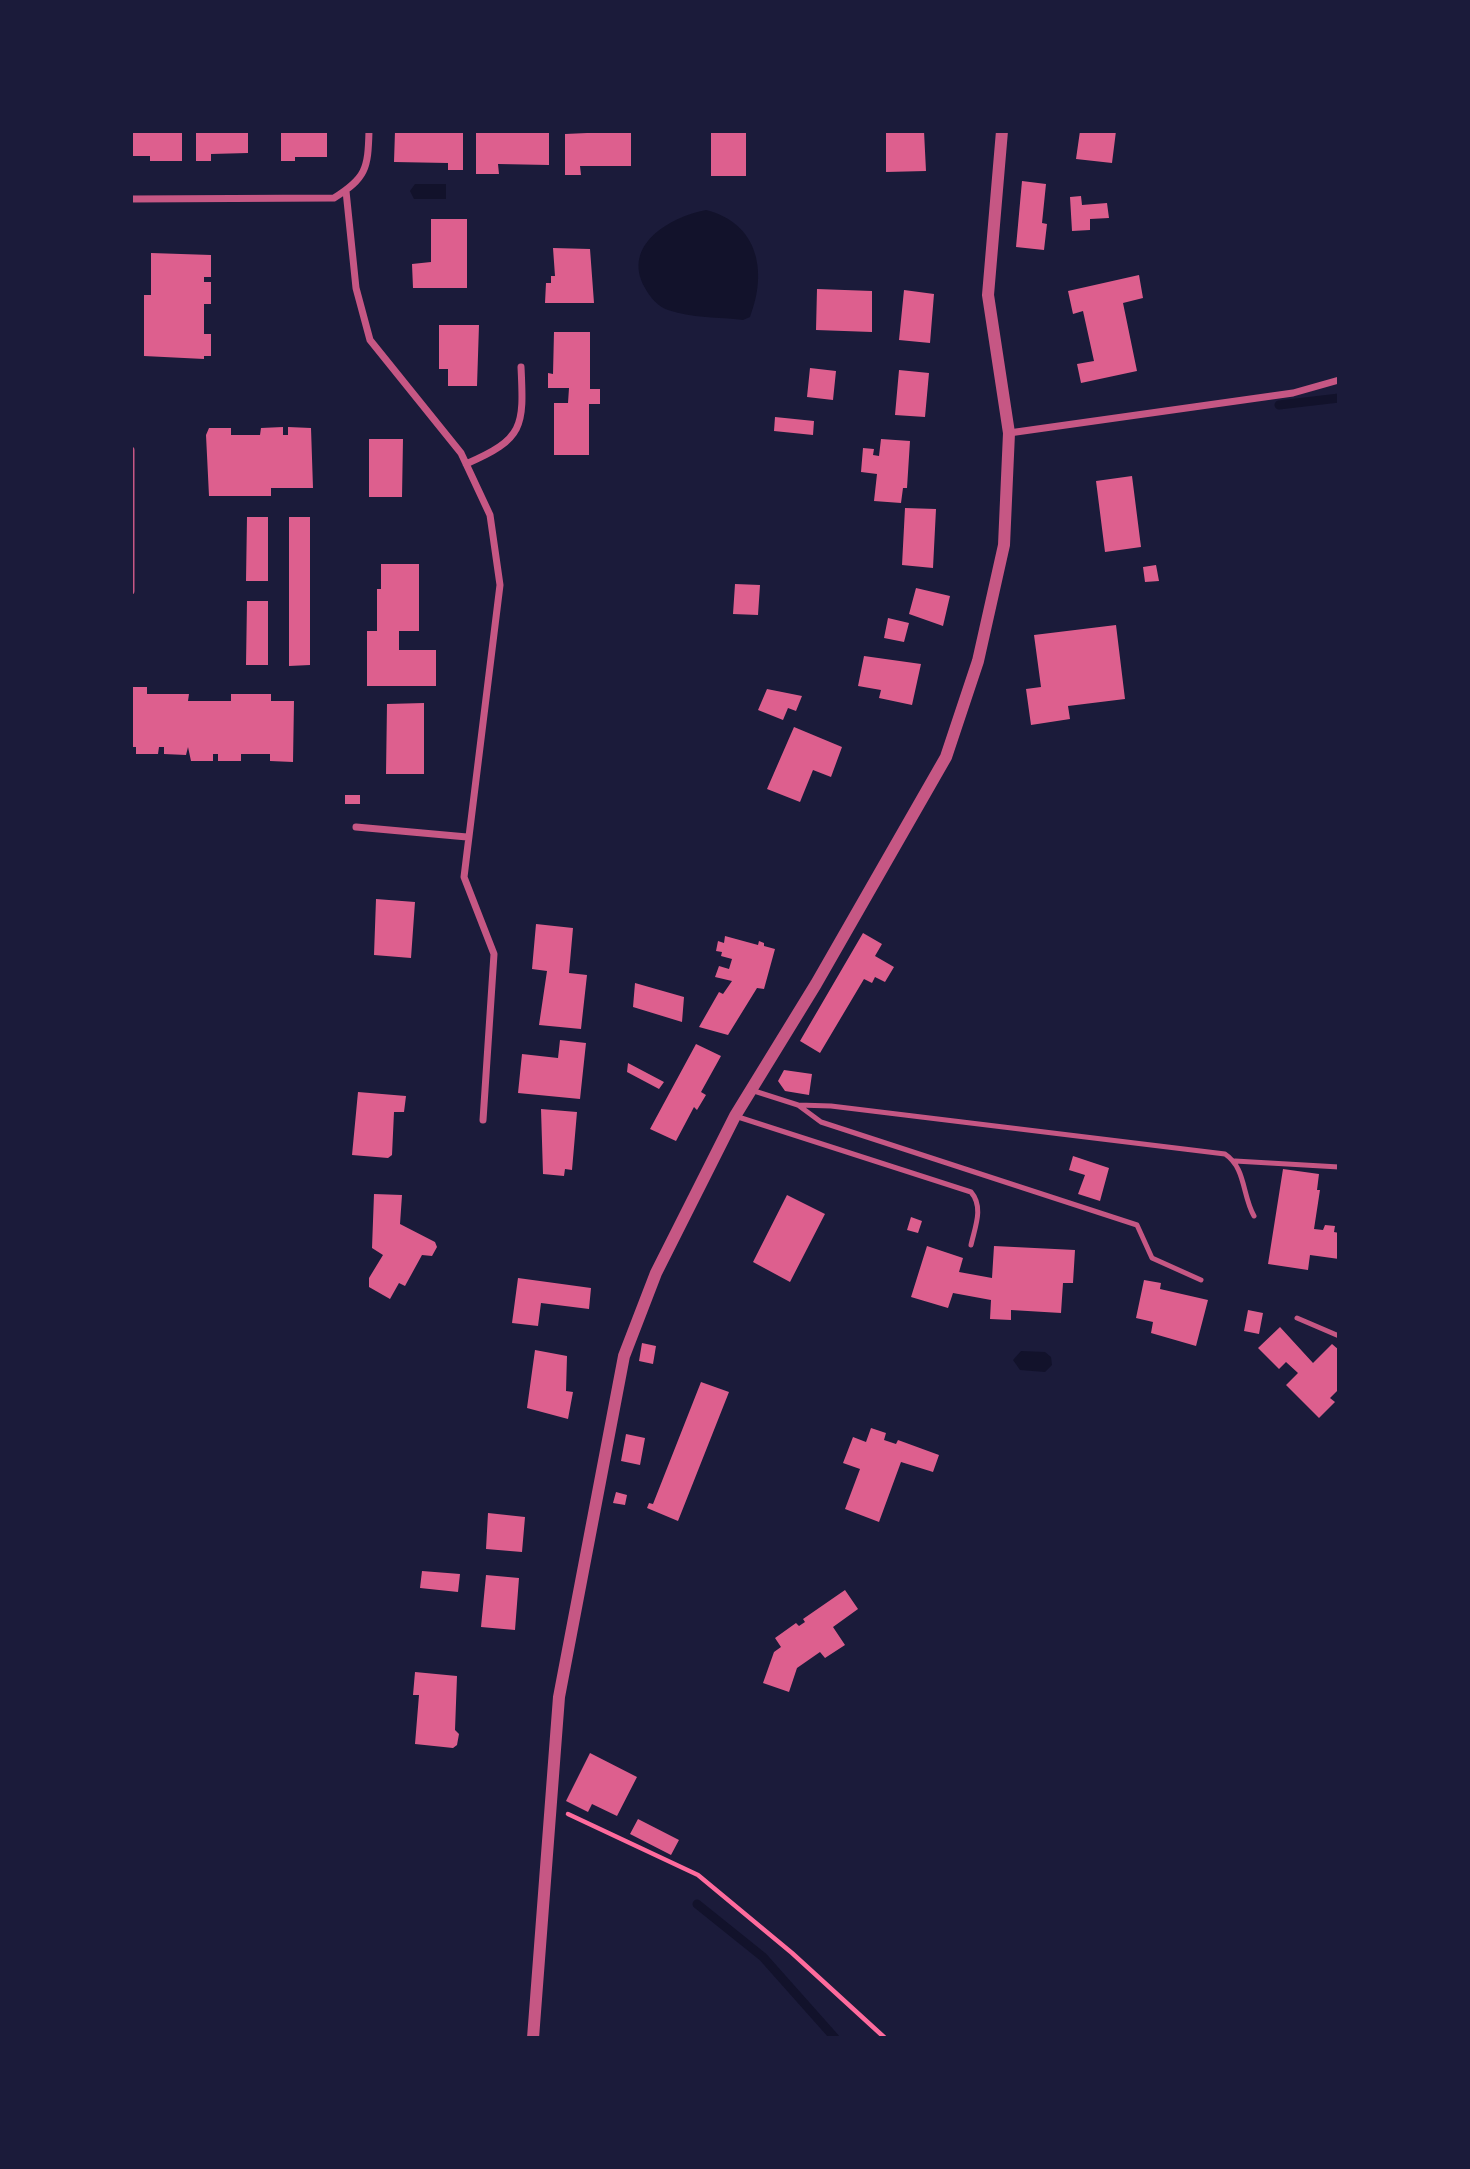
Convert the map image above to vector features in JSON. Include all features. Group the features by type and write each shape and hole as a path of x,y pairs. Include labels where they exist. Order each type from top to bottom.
{"street":[{"path":"131,199 334,198 358,183 369,155 369,131"},
{"path":"533,2038 548,1804 559,1697 624,1356 656,1273 735,1116 816,984 946,757 978,661 1004,545 1009,433 988,295 1002,131"},
{"path":"346,191 356,288 370,340 461,453 490,515 500,585 464,877 494,954 483,1120"},
{"path":"466,464 491,454 514,437 523,410 521,367"},
{"path":"1009,433 1293,393 1339,380"},
{"path":"131,450 131,591"},
{"path":"356,827 467,837"}],"lane":[{"path":"751,1090 798,1105 831,1105 1211,1152 1225,1154 1235,1161 1339,1167"},
{"path":"798,1105 821,1122 1137,1225 1152,1258 1201,1280"},
{"path":"735,1116 971,1192 977,1199 979,1210 971,1245"},
{"path":"1235,1161 1254,1216"},
{"path":"1297,1318 1339,1336"}],"path":[{"path":"548,1804 698,1875 792,1953 885,2038"}],"shaded area":[{"path":"415,184 446,184 446,199 414,199 410,191"},
{"path":"706,210 724,216 737,226 748,237 754,251 758,266 758,283 750,317 743,320 686,315 664,309 649,295 639,273 639,259 644,246 653,235 678,219"},
{"path":"1021,1351 1045,1352 1051,1357 1052,1365 1045,1372 1020,1370 1013,1360"}],"building":[{"path":"131,131 182,131 182,161 150,161 150,156 131,156"},
{"path":"196,131 248,131 248,153 211,154 211,161 196,161"},
{"path":"281,131 327,131 327,157 295,157 295,161 281,161"},
{"path":"395,131 463,131 463,170 448,170 448,163 394,162"},
{"path":"549,131 549,165 498,164 499,174 476,174 476,133"},
{"path":"631,131 631,166 580,166 581,175 565,175 565,134"},
{"path":"711,131 746,131 746,176 711,176"},
{"path":"886,131 924,131 926,171 886,172"},
{"path":"1080,131 1116,131 1112,163 1076,159"},
{"path":"1022,181 1046,184 1042,223 1047,224 1044,250 1016,247"},
{"path":"1081,196 1082,205 1107,203 1109,218 1090,219 1090,230 1072,231 1070,197"},
{"path":"431,219 467,219 467,288 413,288 412,264 431,262"},
{"path":"553,248 590,249 594,303 545,303 546,283 551,283 551,276 555,276"},
{"path":"151,253 211,255 211,277 204,277 204,282 211,282 211,304 204,304 204,334 211,334 211,356 204,356 204,359 144,356 144,295 151,295"},
{"path":"1139,275 1143,298 1123,303 1137,371 1081,383 1077,364 1094,361 1083,311 1073,314 1068,291"},
{"path":"817,289 872,291 872,332 816,330"},
{"path":"904,290 934,294 930,343 899,340"},
{"path":"439,325 479,325 477,386 448,386 448,369 439,369"},
{"path":"554,332 590,332 590,389 600,389 600,404 589,404 589,455 554,455 554,403 568,403 569,388 548,388 548,373 553,374"},
{"path":"810,368 836,371 833,400 807,397"},
{"path":"899,370 929,373 925,417 895,415"},
{"path":"775,417 814,421 813,435 774,431"},
{"path":"283,427 283,435 288,435 288,427 311,428 313,488 271,488 271,496 209,496 206,435 209,428 231,428 231,435 260,435 261,428"},
{"path":"369,439 403,439 402,497 369,497"},
{"path":"881,439 910,441 907,488 903,488 901,503 874,501 877,474 861,472 863,448 874,449 873,455 879,456"},
{"path":"1132,476 1141,547 1105,552 1096,481"},
{"path":"905,508 936,509 933,568 902,565"},
{"path":"247,517 268,517 268,581 246,581"},
{"path":"289,517 310,517 310,665 289,666"},
{"path":"381,564 419,564 419,631 399,631 399,650 436,650 436,686 367,686 367,631 377,631 377,589 381,589"},
{"path":"1156,565 1159,581 1145,582 1143,567"},
{"path":"735,584 760,585 758,615 733,614"},
{"path":"916,588 950,596 943,626 909,614"},
{"path":"247,601 268,601 268,665 246,665"},
{"path":"888,618 909,623 904,642 884,638"},
{"path":"1116,625 1125,699 1068,706 1070,719 1031,725 1026,689 1041,687 1034,635"},
{"path":"864,656 921,664 912,705 879,698 881,690 858,686"},
{"path":"131,687 147,687 147,694 189,694 188,701 231,701 231,694 271,694 271,701 294,701 293,762 270,761 270,754 241,754 241,761 218,761 218,754 213,754 213,761 191,761 188,747 186,755 164,754 164,747 159,747 158,754 136,754 136,747 131,747"},
{"path":"767,689 802,696 796,711 788,708 783,720 758,710"},
{"path":"424,703 424,774 386,774 387,704"},
{"path":"794,727 842,747 831,777 813,770 800,802 767,789"},
{"path":"345,795 360,795 360,804 345,804"},
{"path":"376,899 415,902 411,958 374,955"},
{"path":"536,924 573,928 569,973 587,975 581,1029 539,1025 547,971 532,969"},
{"path":"863,933 882,944 875,956 894,967 885,982 875,977 872,983 864,979 820,1053 800,1041"},
{"path":"725,936 758,945 759,941 764,943 764,946 775,949 764,989 757,988 728,1035 699,1027 719,992 723,994 732,981 715,977 719,966 729,969 732,959 721,956 722,952 716,951 718,941 724,943"},
{"path":"635,983 684,997 682,1022 633,1007"},
{"path":"560,1040 586,1043 580,1099 518,1093 522,1054 558,1058"},
{"path":"696,1044 721,1056 701,1092 706,1095 697,1110 694,1107 676,1141 650,1129"},
{"path":"628,1063 664,1082 659,1089 627,1072"},
{"path":"784,1070 812,1074 809,1095 785,1091 778,1081"},
{"path":"358,1092 406,1096 404,1112 394,1112 392,1155 388,1158 352,1155"},
{"path":"541,1109 577,1112 572,1170 565,1169 564,1176 543,1174"},
{"path":"1073,1156 1109,1168 1100,1201 1078,1194 1085,1175 1069,1170"},
{"path":"1283,1169 1319,1174 1317,1190 1320,1190 1314,1229 1323,1230 1325,1225 1335,1226 1334,1232 1339,1233 1339,1259 1310,1255 1308,1270 1268,1264"},
{"path":"374,1194 402,1195 400,1224 435,1242 437,1247 432,1256 422,1255 405,1286 399,1283 390,1299 369,1287 369,1278 383,1255 372,1248"},
{"path":"787,1195 825,1214 790,1282 753,1262"},
{"path":"911,1217 922,1221 918,1233 907,1230"},
{"path":"927,1246 963,1258 959,1272 992,1278 994,1246 1075,1250 1073,1283 1063,1283 1061,1313 1011,1310 1011,1320 990,1319 991,1300 953,1293 948,1308 911,1297"},
{"path":"518,1278 591,1288 589,1309 541,1303 538,1326 512,1323"},
{"path":"1144,1280 1161,1283 1160,1289 1208,1300 1196,1346 1151,1333 1153,1322 1136,1318"},
{"path":"1248,1310 1263,1313 1259,1334 1244,1331"},
{"path":"1280,1327 1313,1363 1332,1344 1339,1350 1339,1389 1330,1398 1335,1402 1319,1418 1286,1385 1298,1373 1286,1362 1279,1369 1258,1348"},
{"path":"642,1343 656,1346 653,1364 639,1361"},
{"path":"535,1350 567,1356 566,1391 573,1392 568,1419 527,1408"},
{"path":"701,1382 729,1392 678,1521 647,1508 649,1503 653,1504"},
{"path":"871,1428 886,1433 884,1440 896,1444 898,1440 939,1455 933,1472 901,1462 879,1522 845,1509 860,1469 843,1463 853,1437 866,1442"},
{"path":"626,1434 645,1438 640,1465 621,1461"},
{"path":"616,1492 627,1495 625,1505 613,1503"},
{"path":"488,1513 525,1517 522,1552 486,1549"},
{"path":"422,1571 460,1574 458,1592 420,1588"},
{"path":"486,1575 519,1578 515,1630 481,1627"},
{"path":"845,1590 858,1609 833,1627 845,1645 825,1658 820,1652 797,1668 789,1692 763,1683 774,1652 781,1647 775,1638 796,1623 799,1626 805,1622 803,1619"},
{"path":"415,1672 457,1676 455,1730 459,1734 457,1745 453,1748 415,1744 419,1695 413,1695"},
{"path":"590,1753 637,1777 617,1816 592,1804 588,1812 566,1801"},
{"path":"638,1819 679,1840 671,1855 630,1834"}],"waterway":[{"path":"1279,405 1339,398"},
{"path":"697,1904 763,1957 835,2038"}]}
